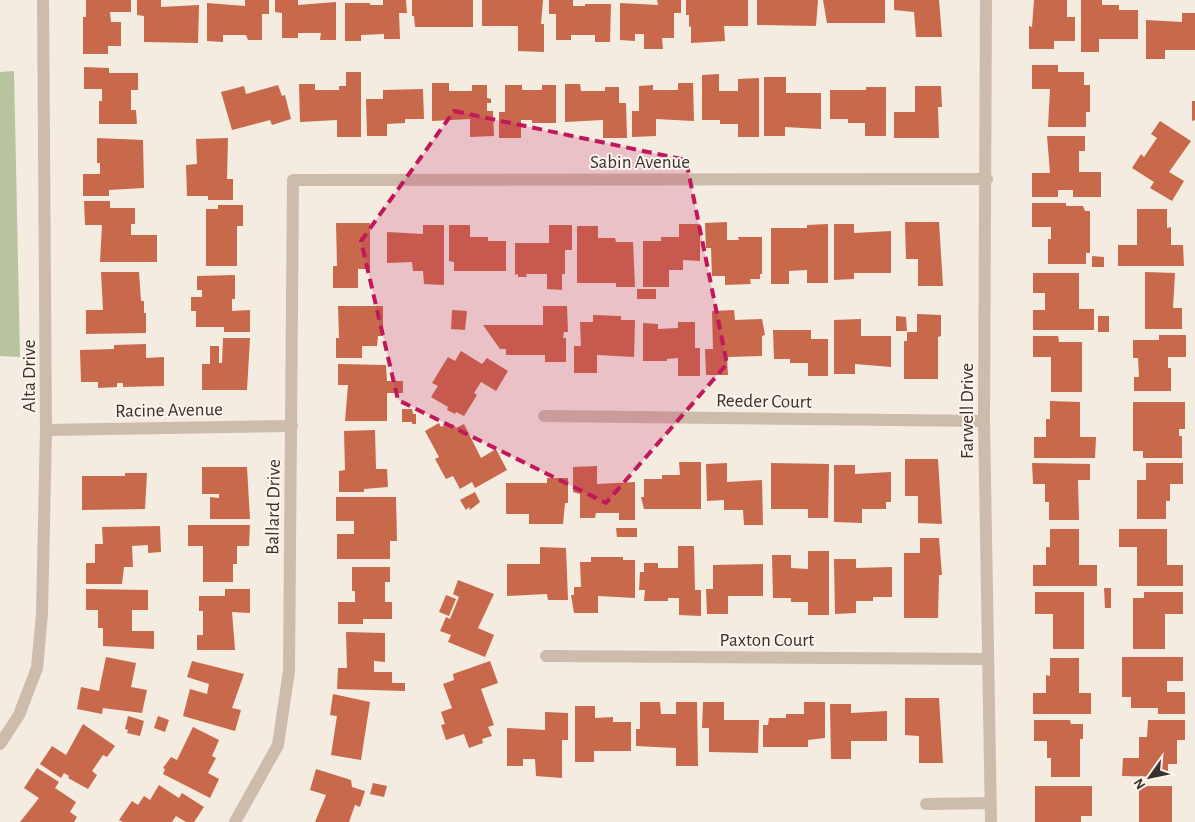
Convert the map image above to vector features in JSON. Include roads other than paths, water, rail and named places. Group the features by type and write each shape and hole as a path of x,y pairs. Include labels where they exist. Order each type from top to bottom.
{"street":[{"name":"Alta Drive","path":"0,744 19,715 37,668 42,614 46,430 43,0"},
{"name":"Farwell Drive","path":"986,0 987,179 984,421 991,822"},
{"name":"Sabin Avenue","path":"293,180 987,179"},
{"name":"Ballard Drive","path":"235,822 278,745 289,671 293,180"},
{"name":"Reeder Court","path":"544,416 984,421"},
{"name":"Racine Avenue","path":"46,430 292,426"},
{"name":"Paxton Court","path":"546,656 988,659"},
{"path":"926,804 990,803"}]}
